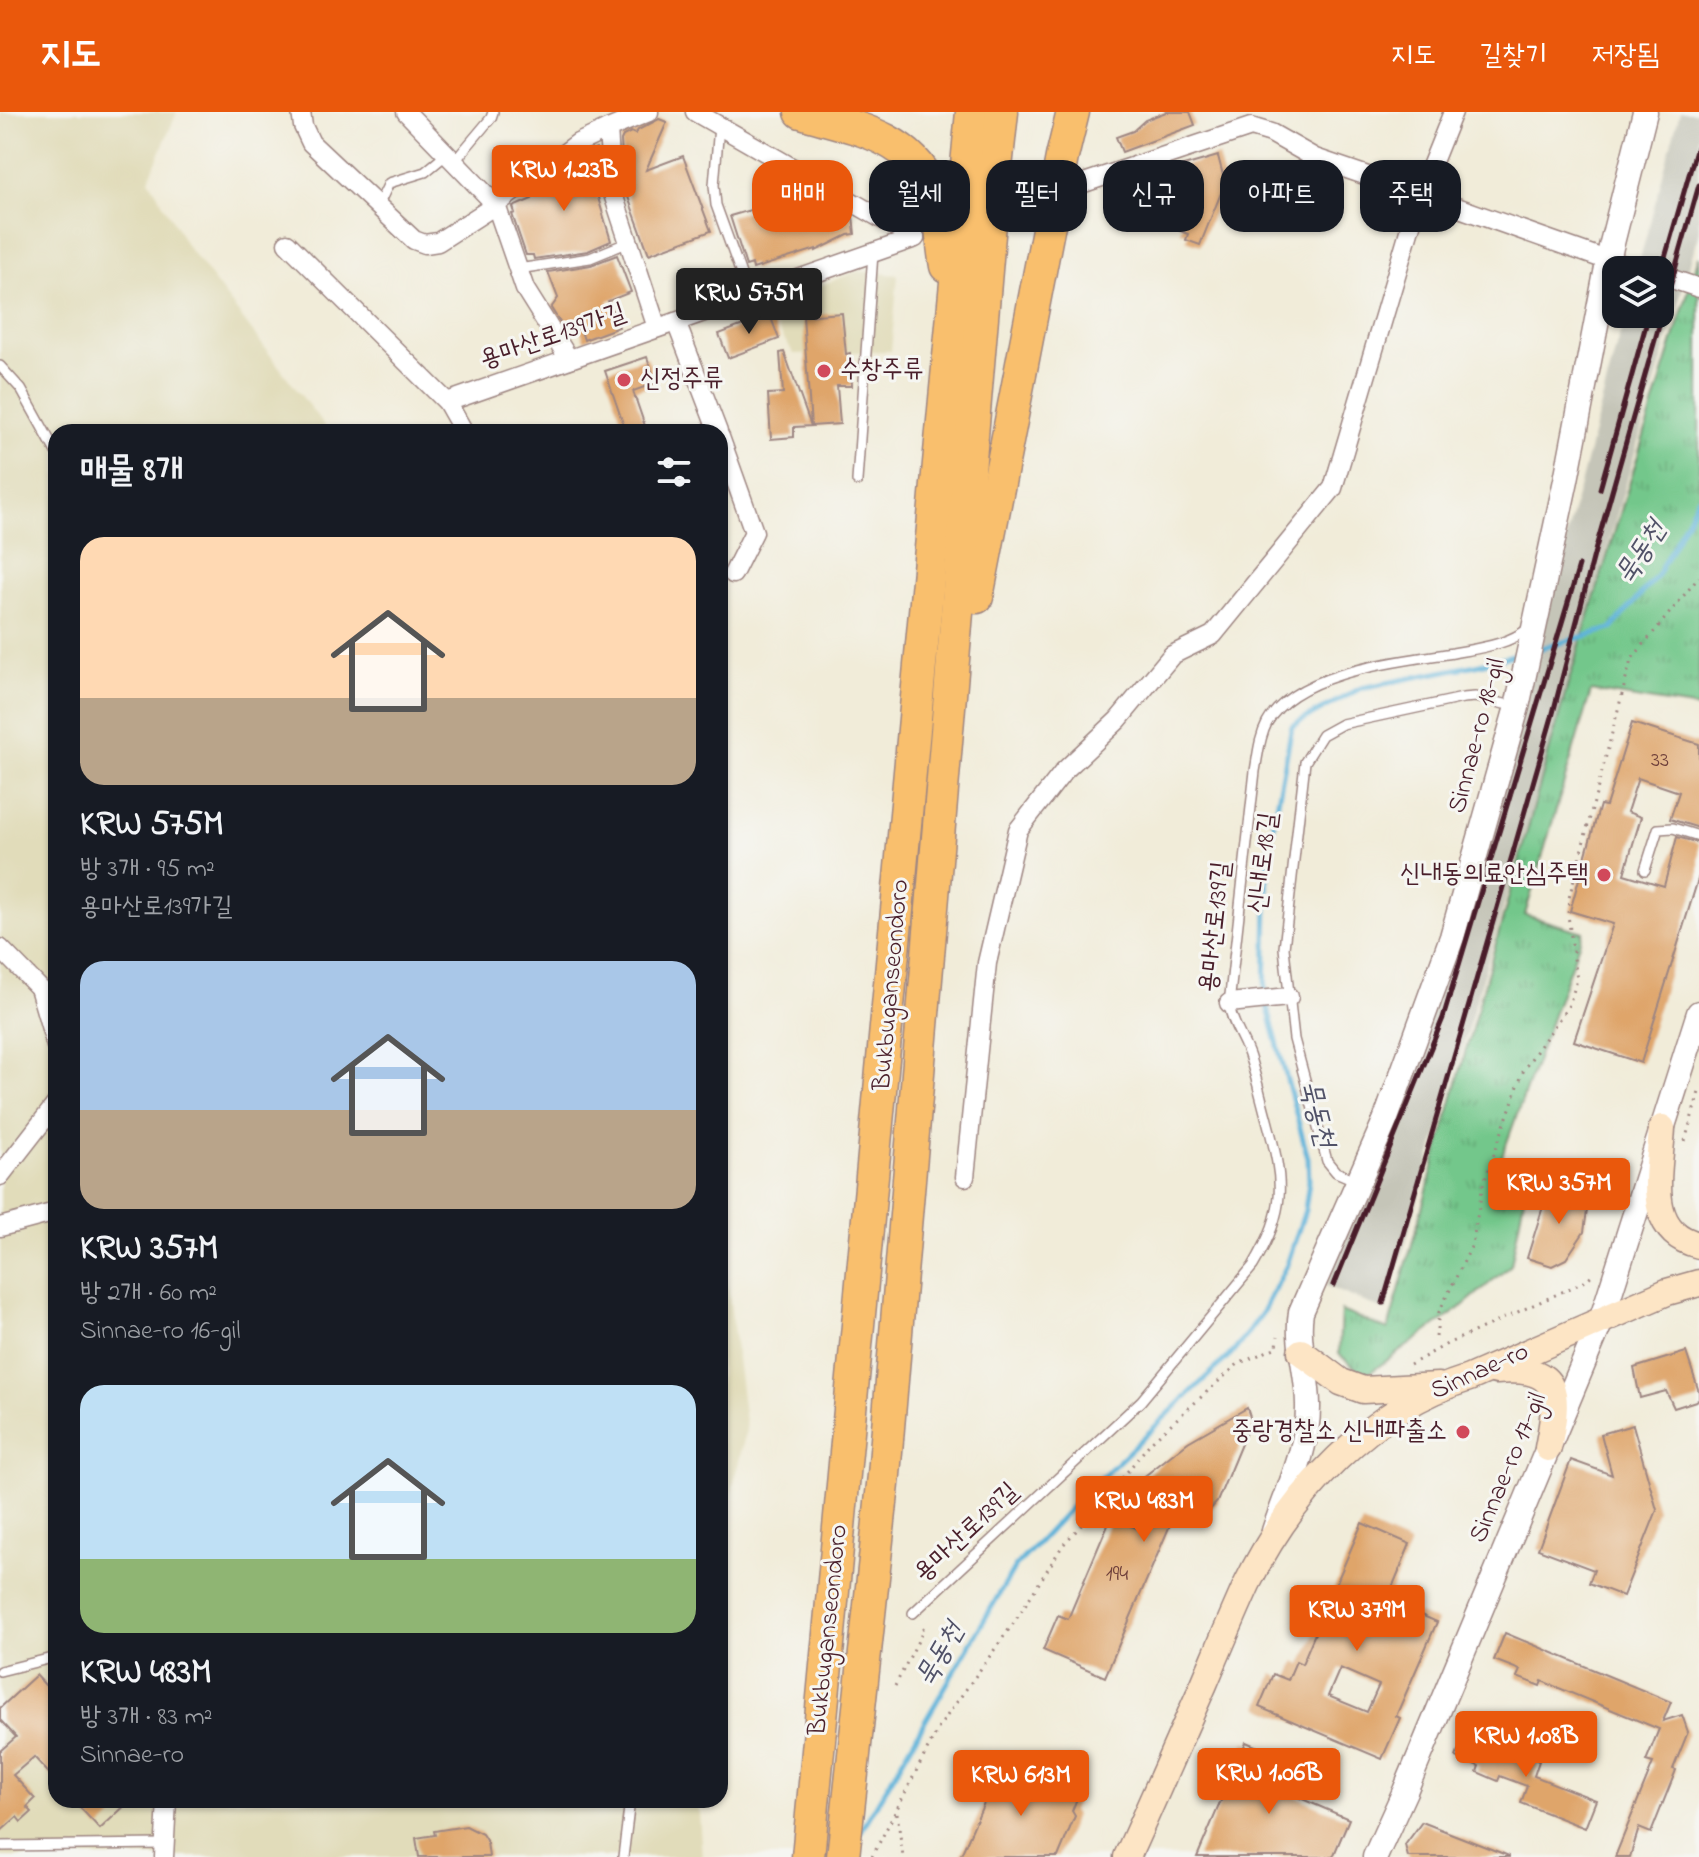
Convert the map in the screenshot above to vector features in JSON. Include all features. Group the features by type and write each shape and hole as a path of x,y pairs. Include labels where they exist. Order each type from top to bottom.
{"highway":[{"path":"801,112 874,133 893,143 913,160 931,186 954,308"},
{"name":"Bukbuganseondoro","path":"808,1857 972,112"},
{"name":"Bukbuganseondoro","path":"843,1857 887,1445 1002,112"},
{"path":"949,730 1073,112"}],"main road":[{"path":"1662,1128 1661,1214 1666,1225 1679,1238 1699,1245"},
{"name":"Sinnae-ro","path":"1127,1857 1248,1582 1289,1513 1334,1463 1383,1421 1441,1386 1667,1292 1699,1283"},
{"path":"1289,1350 1341,1382 1363,1390 1441,1386"},
{"path":"1480,1372 1524,1369 1548,1382 1554,1404 1548,1448"}],"street":[{"path":"301,112 311,143 414,240 425,244 438,242 496,205 578,143 649,112"},
{"path":"406,112 496,205 531,301 569,359"},
{"path":"695,112 719,126"},
{"path":"1251,112 1271,133"},
{"path":"1434,160 1453,112"},
{"name":"Sinnae-ro 18-gil","path":"1610,256 1645,112"},
{"name":"용마산로139가길","path":"447,402 915,238 719,126"},
{"path":"1087,182 1251,127 1271,133 1315,158 1360,173"},
{"path":"608,129 612,191 657,328"},
{"path":"1461,209 1602,259"},
{"path":"965,1177 987,963 1018,830 1064,771 1118,720 1172,655 1213,635 1333,488 1409,232"},
{"path":"287,243 447,402 459,424"},
{"name":"Sinnae-ro 18-gil","path":"1289,1350 1305,1301 1385,1121 1452,937 1517,707 1602,295"},
{"path":"676,322 715,424"},
{"path":"728,459 754,527 753,537 733,574"},
{"path":"0,948 48,997"},
{"path":"39,988 48,1019"},
{"path":"1229,1003 1289,997"},
{"name":"Sinnae-ro 17-gil","path":"1375,1857 1601,1321 1699,1013"},
{"path":"0,1176 48,1114"},
{"path":"0,1227 48,1214"},
{"path":"1268,1548 1306,1429 1308,1403 1289,1350"},
{"path":"164,1851 167,1808"}],"lane":[{"path":"378,206 389,183 425,172 450,158 491,118 493,112"},
{"path":"719,126 714,185 716,205 749,296"},
{"path":"518,269 590,258 629,242"},
{"path":"857,481 873,252"},
{"path":"0,366 21,389 48,438"},
{"name":"용마산로139길","path":"913,1613 1141,1401 1253,1266 1267,1242 1280,1203 1279,1165 1250,1059 1232,1018 1229,1003 1255,771 1265,729 1275,712 1297,694 1347,674 1378,665 1492,646 1523,633 1535,624"},
{"name":"신내로18길","path":"1358,1182 1336,1172 1327,1161 1294,1039 1283,933 1305,762 1322,735 1342,724 1463,698 1475,697 1517,707"},
{"path":"1645,870 1658,829 1673,828 1699,836"},
{"path":"0,1671 48,1659"},
{"path":"623,1857 629,1808"},
{"path":"0,1846 164,1851"}],"path":[{"path":"1436,1337 1439,1312 1472,1245 1483,1185 1524,1069 1569,1005 1577,980 1568,915 1569,898 1631,660 1699,577"},
{"path":"1681,1153 1699,1092"},
{"path":"1403,1370 1447,1344 1584,1282 1595,1272"},
{"path":"872,1857 939,1727 1015,1621 1063,1545 1151,1442 1238,1364 1289,1350"},
{"path":"895,1686 924,1629"},
{"path":"897,1811 903,1857"}],"shaded area":[{"path":"0,112 177,112 149,179 187,246 323,424 48,424 48,1808 699,1808 702,1857 0,1857"},
{"path":"1680,112 1699,112 1699,232 1674,318 1674,256 1641,256"},
{"path":"857,271 898,275 891,351 794,354 764,308"},
{"path":"1621,328 1671,328 1386,1311 1326,1286 1483,853"},
{"path":"728,1286 746,1430 728,1510"}],"green space":[{"path":"1699,256 1699,708 1591,691 1525,915 1583,932 1502,1156 1526,1187 1511,1265 1459,1309 1365,1376 1339,1354 1341,1311 1388,1330 1568,684"}],"building":[{"path":"1166,112 1190,112 1195,125 1122,152 1116,137"},
{"path":"659,119 667,122 646,170 683,156 711,231 649,254 624,186 621,140 623,136 631,132 635,134"},
{"path":"596,149 600,190 596,191 611,241 588,251 534,259 533,255 526,255 512,214 515,213 513,207 532,199 530,194 564,175 562,170 584,153"},
{"path":"1218,156 1220,195 1200,245 1186,240 1188,234 1183,232 1204,232 1204,160"},
{"path":"752,210 752,232 853,232 853,216 855,234 816,251 753,269 752,264 746,266 730,216"},
{"path":"617,255 631,292 608,301 619,327 584,340 580,328 566,332 551,308 558,298 548,272 591,265"},
{"path":"842,313 846,354 850,353 852,386 837,386 840,424 811,426 803,316"},
{"path":"770,315 779,339 728,358 719,334"},
{"path":"784,352 811,426 794,427 794,437 771,439 768,394 783,393 780,353"},
{"path":"647,357 656,383 633,391 644,424 623,424 605,371"},
{"path":"1632,723 1699,744 1699,828 1670,819 1679,792 1638,778 1627,812 1641,817 1624,874 1664,886 1677,837 1699,843 1699,876 1641,1063 1574,1041 1613,924 1570,911 1600,805 1606,806"},
{"path":"1550,1184 1589,1196 1584,1232 1566,1259 1552,1266 1527,1258"},
{"path":"1686,1352 1699,1400 1674,1408 1666,1391 1640,1398 1634,1368"},
{"path":"1247,1408 1251,1420 1217,1502 1206,1514 1196,1519 1170,1525 1105,1677 1043,1650 1058,1615 1068,1619 1111,1517 1145,1532 1135,1496 1137,1482 1188,1442"},
{"path":"1633,1425 1657,1510 1623,1596 1589,1583 1594,1570 1538,1549 1571,1460 1612,1475 1601,1434"},
{"path":"1362,1523 1410,1544 1387,1600 1437,1622 1396,1716 1400,1718 1382,1759 1259,1707 1273,1674 1288,1680 1296,1661 1302,1664","holes":["1340,1668 1379,1685 1367,1712 1328,1696"]},
{"path":"1505,1633 1671,1702 1663,1721 1682,1715 1688,1732 1673,1769 1676,1770 1651,1833 1639,1828 1630,1857 1615,1857 1653,1763 1646,1761 1659,1729 1542,1681 1540,1686 1517,1677 1520,1670 1494,1660"},
{"path":"36,1675 48,1688 48,1772 34,1757 13,1775 35,1799 27,1807 32,1812 21,1822 17,1817 0,1832 0,1751 16,1737 0,1720 0,1708"},
{"path":"1465,1733 1476,1737 1477,1733 1490,1738 1489,1742 1534,1754 1532,1758 1539,1761 1534,1776 1596,1800 1585,1828 1521,1803 1527,1786 1500,1776 1498,1781 1477,1772 1479,1766 1456,1757"},
{"path":"1246,1742 1286,1759 1274,1787 1349,1819 1333,1857 1197,1857"},
{"path":"1002,1762 1078,1796 1072,1811 1075,1816 1058,1857 960,1857"},
{"path":"80,1808 122,1808 100,1829"},
{"path":"1422,1822 1509,1857 1408,1857 1405,1845"},
{"path":"466,1826 482,1834 487,1842 489,1857 419,1857 416,1838 435,1835 434,1831"}],"waterway":[{"name":"묵동천","path":"1538,649 1611,629 1656,577 1699,497"},
{"name":"묵동천","path":"1265,995 1268,855 1292,726 1361,688 1521,653"},
{"name":"묵동천","path":"860,1833 1015,1567 1075,1503 1235,1350 1263,1312 1287,1265 1305,1210 1308,1158 1267,1005"}],"railway":[{"path":"1665,256 1699,140"},
{"path":"1383,1303 1552,717 1595,551 1699,185"},
{"path":"1600,489 1645,328"},
{"path":"1334,1285 1443,1018 1579,566"}],"place":[{"name":"수창주류","path":"824,371"},
{"name":"신정주류","path":"624,380"},
{"name":"신내동의료안심주택","path":"1604,875"},
{"name":"중랑경찰소 신내파출소","path":"1463,1432"}]}
